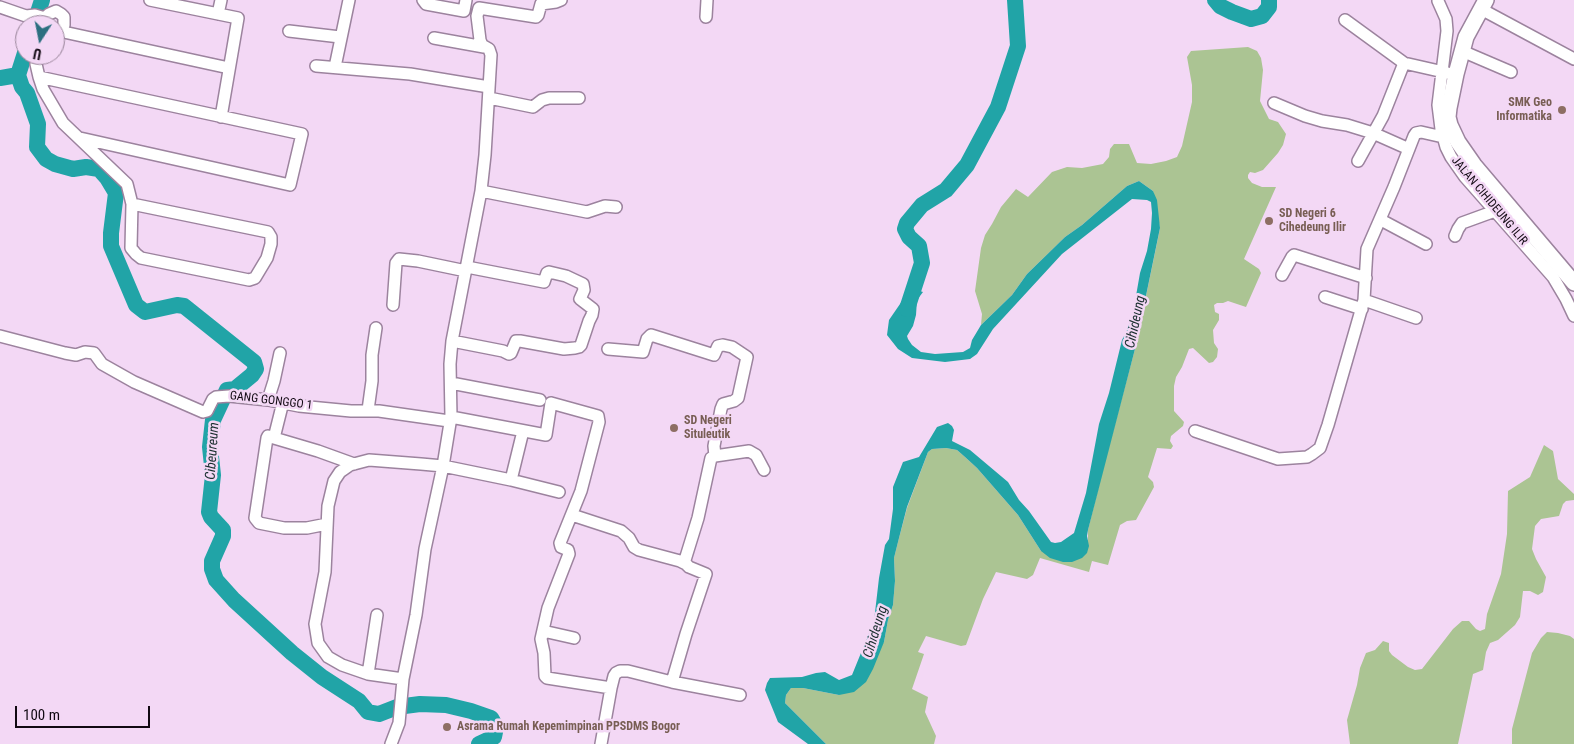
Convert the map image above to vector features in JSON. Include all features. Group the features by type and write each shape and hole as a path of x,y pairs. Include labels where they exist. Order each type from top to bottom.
{"main road":[{"path":"1484,4 1466,37 1462,51 1448,73 1448,117 1458,142 1474,166 1574,282"}],"street":[{"path":"1,0 28,9 37,15"},
{"path":"150,0 238,18 221,117"},
{"path":"218,14 221,0"},
{"path":"335,67 349,0"},
{"path":"423,0 426,4 464,11 466,0"},
{"path":"484,47 478,32 477,16 479,8 532,17 538,15 541,4 561,0"},
{"path":"706,0 706,17"},
{"name":"JALAN CIHIDEUNG ILIR","path":"1438,1 1446,20 1448,73 1438,105 1443,137 1451,157 1458,168 1553,277 1573,312"},
{"path":"1484,4 1574,60"},
{"path":"46,15 58,6"},
{"path":"0,7 23,15"},
{"path":"1345,20 1404,64 1448,73"},
{"path":"289,31 340,38"},
{"path":"65,32 229,68"},
{"path":"391,744 400,723 400,697 403,679 416,615 425,549 443,466 450,419 452,341 481,191 489,92 491,55 489,49 434,38"},
{"path":"1462,51 1511,72"},
{"path":"1358,161 1383,116 1404,64"},
{"path":"36,65 44,89 64,123 127,184 132,204 132,248 142,258 249,280 255,278 267,258 271,244 271,237 268,232 132,204"},
{"path":"316,66 410,74 489,92 533,107 542,100 549,98 579,98"},
{"path":"39,77 302,134 290,186 78,138"},
{"path":"1274,103 1305,116 1374,133 1409,149"},
{"path":"1195,431 1278,459 1307,457 1320,448 1363,305 1367,249 1381,220 1416,133 1427,133 1443,137"},
{"path":"481,191 587,212 605,206 616,207"},
{"path":"1455,236 1462,223 1495,211"},
{"path":"1381,220 1426,244"},
{"path":"1282,275 1294,255 1366,278"},
{"path":"393,305 396,263 398,259 544,282 549,272 566,276 583,284 584,290 580,299 593,309 582,344 575,348 520,341 516,342 509,354 503,351 452,341"},
{"path":"1326,297 1416,318"},
{"path":"368,410 376,328"},
{"path":"608,349 643,352 647,339 651,335 714,355 718,346 723,344 746,355 738,398 724,404 721,410 714,446 715,456"},
{"name":"GANG GONGGO 1","path":"0,336 76,355 85,352 94,353 102,364 134,382 202,412 207,411 213,399 224,396 268,400 299,406 351,411 368,410 450,419 546,435 551,403 598,416 599,420 581,492 572,515"},
{"path":"268,400 280,353"},
{"path":"451,383 540,400"},
{"path":"274,438 283,402"},
{"path":"511,480 523,431"},
{"path":"327,524 307,528 284,528 268,525 256,520 267,438 268,436 354,464"},
{"path":"686,564 685,560 698,518 712,458 749,451 756,455 764,470"},
{"path":"403,679 368,674 335,661 322,650 318,643 315,624 324,579 328,506 334,481 343,469 354,464 374,460 443,466 559,492"},
{"path":"611,688 544,676 544,653 541,639 551,600 569,554 568,550 561,547 560,543 572,515 621,531 629,538 634,548 680,561 706,574 672,682"},
{"path":"368,674 377,616"},
{"path":"543,631 574,638"},
{"path":"601,744 611,688 616,673 620,671 628,671 672,682 740,695"}],"shaded area":[{"path":"1248,47 1257,51 1261,58 1263,70 1260,101 1269,119 1278,122 1286,134 1283,145 1278,153 1263,170 1255,173 1250,172 1248,175 1252,183 1262,187 1276,187 1244,259 1259,269 1261,273 1246,307 1228,301 1214,305 1215,312 1219,314 1219,320 1213,330 1214,343 1218,349 1217,357 1213,362 1209,363 1193,348 1189,349 1176,377 1174,386 1174,411 1184,422 1183,426 1171,436 1170,441 1173,446 1171,449 1157,448 1148,477 1153,482 1154,487 1136,520 1127,521 1120,525 1108,565 1092,561 1089,572 1040,558 1033,575 1027,579 996,572 983,599 966,645 961,646 926,636 918,652 924,654 912,689 928,697 925,712 936,736 934,744 826,744 785,703 786,695 791,688 803,688 839,695 884,642 893,605 894,558 907,508 928,452 932,449 946,448 957,450 965,457 1018,515 1041,551 1088,540 1088,530 1103,469 1135,349 1160,228 1153,191 1139,181 1127,186 1082,225 1065,237 1027,274 1012,295 981,325 982,314 975,291 981,248 985,235 1001,207 1016,189 1028,197 1052,172 1067,167 1082,168 1103,164 1109,157 1110,149 1114,144 1129,144 1137,163 1151,164 1177,157 1182,146 1192,102 1192,85 1187,57 1191,51"},
{"path":"1544,445 1553,451 1558,479 1574,494 1574,500 1566,501 1563,504 1559,516 1541,519 1535,526 1532,549 1546,577 1543,592 1538,595 1530,591 1523,591 1520,617 1515,625 1498,640 1490,643 1486,652 1483,670 1473,674 1458,744 1350,744 1347,720 1360,668 1366,653 1375,650 1383,641 1389,643 1389,651 1392,655 1408,667 1415,670 1422,669 1453,629 1462,621 1469,621 1480,631 1485,629 1487,614 1501,574 1507,534 1508,491 1530,477"},
{"path":"1547,632 1570,636 1574,639 1574,744 1512,744 1512,729 1532,653"}],"water":[{"path":"1139,181 1153,191 1157,200 1160,228 1135,349 1088,530 1089,546 1087,553 1082,558 1072,562 1063,562 1050,558 1041,551 1018,515 977,468 957,450 946,448 932,449 928,452 907,507 894,558 893,605 884,642 866,682 854,692 839,695 803,688 791,688 786,695 785,703 826,744 808,744 778,722 765,690 767,683 770,678 802,677 825,672 839,680 852,675 874,621 885,545 889,539 893,509 893,487 903,462 919,457 937,427 948,423 952,426 954,430 952,441 970,450 1008,482 1019,500 1051,542 1061,542 1074,533 1086,493 1099,424 1122,340 1133,313 1140,273 1151,229 1151,202 1132,199 1062,254 993,329 977,354 970,359 945,362 912,358 898,349 887,335 889,320 911,288 923,292 917,300 913,326 907,336 912,345 921,352 935,354 963,352 970,348 972,340 981,325 1012,295 1027,274 1065,237 1082,225 1127,186"}],"waterway":[{"name":"Cibeureum","path":"37,15 42,0"},
{"name":"Cihideung","path":"907,309 922,263 919,246 909,237 905,229 907,223 922,205 946,190 967,165 998,107 1018,46 1015,0"},
{"name":"Cihideung","path":"1215,0 1220,6 1251,19 1262,16 1269,7 1269,0"},
{"name":"Cibeureum","path":"21,65 18,75 22,87 27,93 38,124 37,147 46,159 55,164 73,169 86,167 99,169 116,193 111,246 136,305 145,312 177,305 184,306 254,362 256,369 252,375 235,389 227,390 213,420 210,447 213,475 209,512 223,530 223,536 212,561 212,569 216,580 234,600 292,653 322,677 359,701 368,712 379,714 397,707 420,704 446,705 471,711 491,718 496,727 494,737 479,744"},
{"path":"0,78 18,75"}],"place":[{"name":"SMK Geo Informatika","path":"1562,110"},
{"name":"SD Negeri 6 Cihedeung Ilir","path":"1269,221"},
{"name":"SD Negeri Situleutik","path":"674,428"},
{"name":"Asrama Rumah Kepemimpinan PPSDMS Bogor","path":"447,727"}]}
